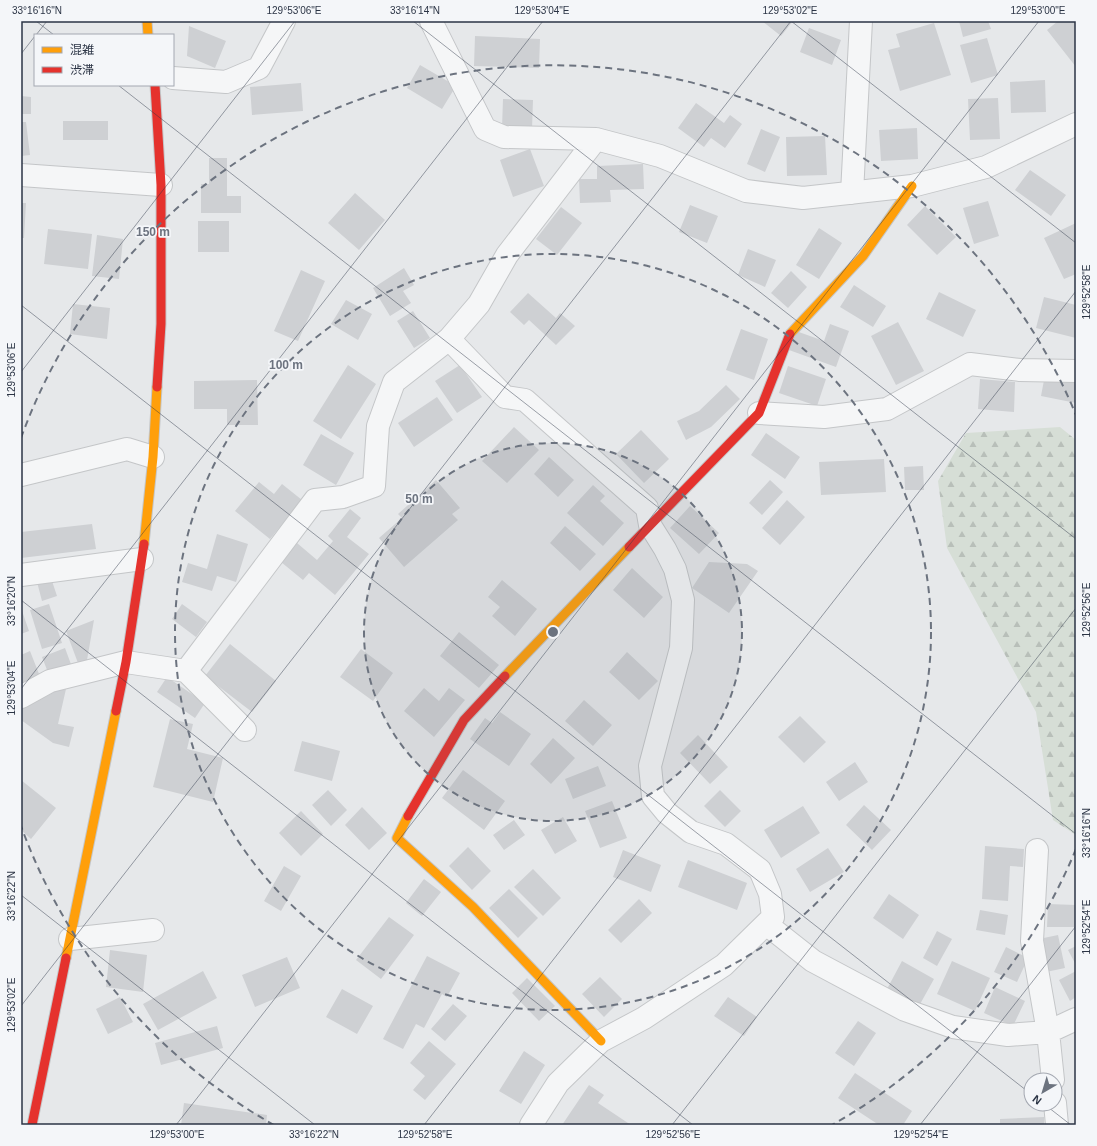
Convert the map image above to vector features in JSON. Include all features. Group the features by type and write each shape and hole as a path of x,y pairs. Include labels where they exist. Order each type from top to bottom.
{"street":[{"path":"146,21 148,34"},
{"path":"174,78 226,82 258,68 284,21"},
{"path":"431,21 485,129 504,137 596,139 660,156 746,191 803,198 912,186 986,167 1076,124"},
{"path":"852,193 861,21"},
{"path":"32,1125 126,662 142,559 153,457 161,324 161,185 155,86"},
{"path":"186,671 315,500 343,497 374,486 378,426 394,382 449,339 479,304 507,255 596,139"},
{"path":"21,175 161,185"},
{"path":"600,1041 473,907 397,838 417,800 464,720 523,656 759,413 790,333 863,256 912,186"},
{"path":"449,339 505,397 525,400 647,508 650,525 675,569 683,600 682,648 650,766 653,796 667,813 692,832 726,844 760,870 770,894 773,917 724,965 644,1018 600,1041 558,1083 531,1125"},
{"path":"759,413 824,417 887,409 970,364 1020,370 1076,371"},
{"path":"21,475 127,449 153,457"},
{"path":"21,575 142,559"},
{"path":"21,697 50,681 126,662 186,671 245,730"},
{"path":"1037,850 1032,942 1048,1032 1052,1072"},
{"path":"766,924 812,961 905,1010 953,1028 1008,1036 1048,1032 1076,1019"},
{"path":"70,939 154,930"},
{"path":"1056,1112 1057,1125"}],"green space":[{"path":"1060,427 1076,440 1076,835 1053,820 1036,712 947,548 938,481 966,433"}],"building":[{"path":"762,21 793,21 781,36"},
{"path":"959,21 988,21 991,29 963,37"},
{"path":"1058,21 1076,21 1076,67 1047,30"},
{"path":"934,23 951,75 900,91 888,50 900,47 896,34"},
{"path":"189,26 226,41 215,68 187,56"},
{"path":"809,28 841,40 832,65 800,52"},
{"path":"475,36 540,39 539,68 474,66"},
{"path":"987,38 998,75 971,83 960,45"},
{"path":"420,65 456,86 442,109 407,88"},
{"path":"1045,80 1046,112 1011,113 1010,82"},
{"path":"301,83 303,111 252,115 250,87"},
{"path":"21,96 31,97 31,114 21,114"},
{"path":"998,98 1000,139 970,140 968,99"},
{"path":"503,99 533,100 532,129 502,128"},
{"path":"696,103 724,123 730,115 742,124 725,148 711,138 704,147 678,128"},
{"path":"63,121 108,121 108,140 63,140"},
{"path":"21,122 26,122 30,155 21,156"},
{"path":"917,128 918,159 881,161 879,130"},
{"path":"761,129 780,137 765,172 747,164"},
{"path":"825,136 827,175 787,176 786,137"},
{"path":"530,149 544,186 513,197 500,160"},
{"path":"209,158 227,158 227,196 241,196 241,213 201,213 201,184 209,184"},
{"path":"643,164 644,189 610,190 611,202 580,203 579,179 597,179 597,166"},
{"path":"1030,170 1066,195 1051,216 1015,190"},
{"path":"355,193 385,220 359,250 328,223"},
{"path":"988,201 999,236 974,244 963,208"},
{"path":"21,203 26,203 24,238 21,238"},
{"path":"690,205 718,216 707,243 679,232"},
{"path":"925,206 956,237 937,255 907,225"},
{"path":"561,207 582,223 557,255 536,239"},
{"path":"198,221 229,221 229,252 198,252"},
{"path":"1076,223 1076,274 1064,279 1044,238"},
{"path":"819,228 842,243 819,279 796,265"},
{"path":"48,229 92,234 88,269 44,264"},
{"path":"97,235 123,239 119,279 92,276"},
{"path":"748,249 776,260 765,287 738,275"},
{"path":"404,268 414,285 403,291 411,303 390,316 373,288"},
{"path":"301,270 325,281 298,341 274,331"},
{"path":"791,271 807,287 788,308 771,293"},
{"path":"854,285 886,306 873,327 840,307"},
{"path":"939,292 976,310 963,337 926,319"},
{"path":"528,293 556,318 560,313 575,326 556,345 529,320 524,325 510,312"},
{"path":"1044,297 1076,305 1076,338 1036,328"},
{"path":"346,300 372,314 358,340 331,324"},
{"path":"73,304 110,308 107,339 70,334"},
{"path":"413,311 430,338 414,348 397,321"},
{"path":"898,322 924,371 896,385 871,336"},
{"path":"830,324 849,331 836,367 789,350 796,331 824,341"},
{"path":"741,329 768,339 754,380 726,370"},
{"path":"348,365 376,384 341,439 313,421"},
{"path":"460,365 482,397 457,413 435,381"},
{"path":"788,366 826,379 817,406 779,393"},
{"path":"1045,375 1076,382 1076,403 1041,396"},
{"path":"980,379 1015,382 1014,412 978,409"},
{"path":"257,380 258,425 227,425 227,409 194,409 194,381"},
{"path":"726,385 740,399 711,427 686,440 677,421 699,411"},
{"path":"437,397 453,420 414,447 398,423"},
{"path":"514,427 539,450 507,483 482,461"},
{"path":"641,430 669,459 644,483 616,454"},
{"path":"766,433 800,457 785,479 751,455"},
{"path":"321,434 354,453 336,485 303,465"},
{"path":"549,457 574,480 558,497 534,474"},
{"path":"884,459 886,492 821,495 819,462"},
{"path":"923,466 924,490 905,490 904,467"},
{"path":"436,480 460,508 452,514 458,520 404,567 379,538 402,518 398,514"},
{"path":"770,480 783,492 762,515 749,503"},
{"path":"259,482 274,494 282,484 302,500 270,539 235,511"},
{"path":"593,485 605,496 600,501 624,523 603,546 567,513"},
{"path":"787,500 805,517 780,545 762,528"},
{"path":"690,506 719,533 699,554 670,528"},
{"path":"350,509 361,518 347,537 369,554 335,595 309,573 303,580 281,562 297,543 317,560 333,541 328,536"},
{"path":"92,524 96,549 21,558 21,532"},
{"path":"565,526 596,554 580,571 550,543"},
{"path":"217,534 248,544 236,582 217,576 212,591 182,582 188,563 207,569"},
{"path":"709,562 747,564 758,571 729,613 692,588"},
{"path":"632,568 663,597 644,618 613,590"},
{"path":"51,578 57,596 42,601 37,582"},
{"path":"502,580 537,609 515,636 492,616 500,607 488,597"},
{"path":"49,604 62,643 42,649 30,610"},
{"path":"182,604 207,622 196,637 172,619"},
{"path":"21,608 29,631 21,634"},
{"path":"94,620 87,660 78,663 66,631"},
{"path":"459,632 499,665 479,688 440,656"},
{"path":"230,644 276,681 252,712 205,676"},
{"path":"65,648 72,667 49,675 42,657"},
{"path":"361,649 393,673 373,701 340,677"},
{"path":"30,651 41,679 21,687 21,655"},
{"path":"627,652 658,681 639,700 609,672"},
{"path":"167,677 205,703 195,718 157,692"},
{"path":"424,688 439,701 449,688 465,700 434,737 404,711"},
{"path":"66,689 58,724 74,727 69,747 53,743 21,720 21,708 47,692"},
{"path":"584,700 612,725 593,746 565,721"},
{"path":"500,712 531,734 509,766 470,739 485,718 492,723"},
{"path":"800,716 826,742 804,763 778,737"},
{"path":"170,719 193,724 187,749 223,758 213,802 153,787"},
{"path":"698,735 728,767 710,784 680,753"},
{"path":"553,738 575,758 551,784 530,764"},
{"path":"302,741 340,751 332,781 294,771"},
{"path":"855,762 868,782 839,801 826,782"},
{"path":"598,766 606,786 573,799 565,779"},
{"path":"463,770 505,801 484,830 442,798"},
{"path":"21,780 56,808 31,839 21,830"},
{"path":"328,790 347,810 331,826 312,805"},
{"path":"720,790 741,811 725,827 704,806"},
{"path":"612,801 627,838 600,848 585,811"},
{"path":"864,805 891,830 872,850 846,825"},
{"path":"803,806 820,833 781,858 764,830"},
{"path":"362,807 387,833 369,850 345,825"},
{"path":"301,811 323,834 301,856 279,833"},
{"path":"563,817 577,841 555,854 541,830"},
{"path":"514,820 525,835 504,850 493,835"},
{"path":"985,846 1024,849 1023,867 1010,866 1008,901 982,899"},
{"path":"468,847 491,871 472,890 449,866"},
{"path":"828,848 844,872 810,892 796,869"},
{"path":"623,850 661,865 651,892 613,877"},
{"path":"688,860 747,883 737,910 678,887"},
{"path":"284,866 301,876 281,911 264,901"},
{"path":"533,869 561,898 543,916 514,887"},
{"path":"424,879 441,892 422,916 406,903"},
{"path":"509,889 538,918 518,938 489,908"},
{"path":"889,894 919,915 903,939 873,918"},
{"path":"639,899 652,913 621,943 608,930"},
{"path":"1048,904 1076,905 1076,927 1047,927"},
{"path":"980,910 1008,915 1005,935 976,930"},
{"path":"389,917 414,935 381,979 356,960"},
{"path":"937,931 952,939 937,966 923,958"},
{"path":"1058,935 1065,968 1046,972 1039,939"},
{"path":"1076,946 1076,965 1068,950"},
{"path":"1006,947 1028,958 1017,982 994,972"},
{"path":"110,950 147,955 143,992 106,987"},
{"path":"427,956 460,973 447,997 442,994 424,1028 416,1024 403,1049 383,1039"},
{"path":"287,957 300,988 255,1007 242,975"},
{"path":"902,961 934,979 919,1006 887,989"},
{"path":"952,961 990,978 975,1011 937,994"},
{"path":"203,971 217,998 158,1030 143,1004"},
{"path":"1076,971 1076,997 1070,1001 1059,980"},
{"path":"600,977 622,999 604,1017 582,994"},
{"path":"527,978 555,1006 539,1021 512,993"},
{"path":"995,987 1025,1001 1013,1026 984,1013"},
{"path":"342,989 373,1006 357,1034 326,1017"},
{"path":"120,997 133,1022 108,1034 96,1009"},
{"path":"728,997 757,1017 744,1036 714,1016"},
{"path":"453,1004 467,1016 445,1041 431,1029"},
{"path":"858,1021 876,1033 854,1066 835,1053"},
{"path":"217,1026 223,1048 161,1065 155,1043"},
{"path":"429,1041 456,1064 425,1100 413,1090 425,1076 410,1063"},
{"path":"524,1051 545,1065 521,1104 499,1091"},
{"path":"855,1073 912,1111 903,1125 879,1125 838,1098"},
{"path":"589,1085 604,1095 598,1103 631,1125 562,1125"},
{"path":"184,1103 267,1115 266,1125 181,1125"},
{"path":"1044,1117 1044,1125 1000,1125 1000,1119"}],"traffic: slow":[{"path":"147,21 148,34"},
{"path":"790,334 863,256 912,186"},
{"path":"144,544 153,457 157,387"},
{"path":"505,676 629,547"},
{"path":"66,958 116,711"},
{"path":"408,816 397,838 473,907 601,1041"}],"traffic: jam":[{"path":"155,86 161,185 161,324 157,387"},
{"path":"629,547 759,413 790,334"},
{"path":"116,711 126,662 144,544"},
{"path":"408,816 464,720 505,676"},
{"path":"32,1125 66,958"}]}
